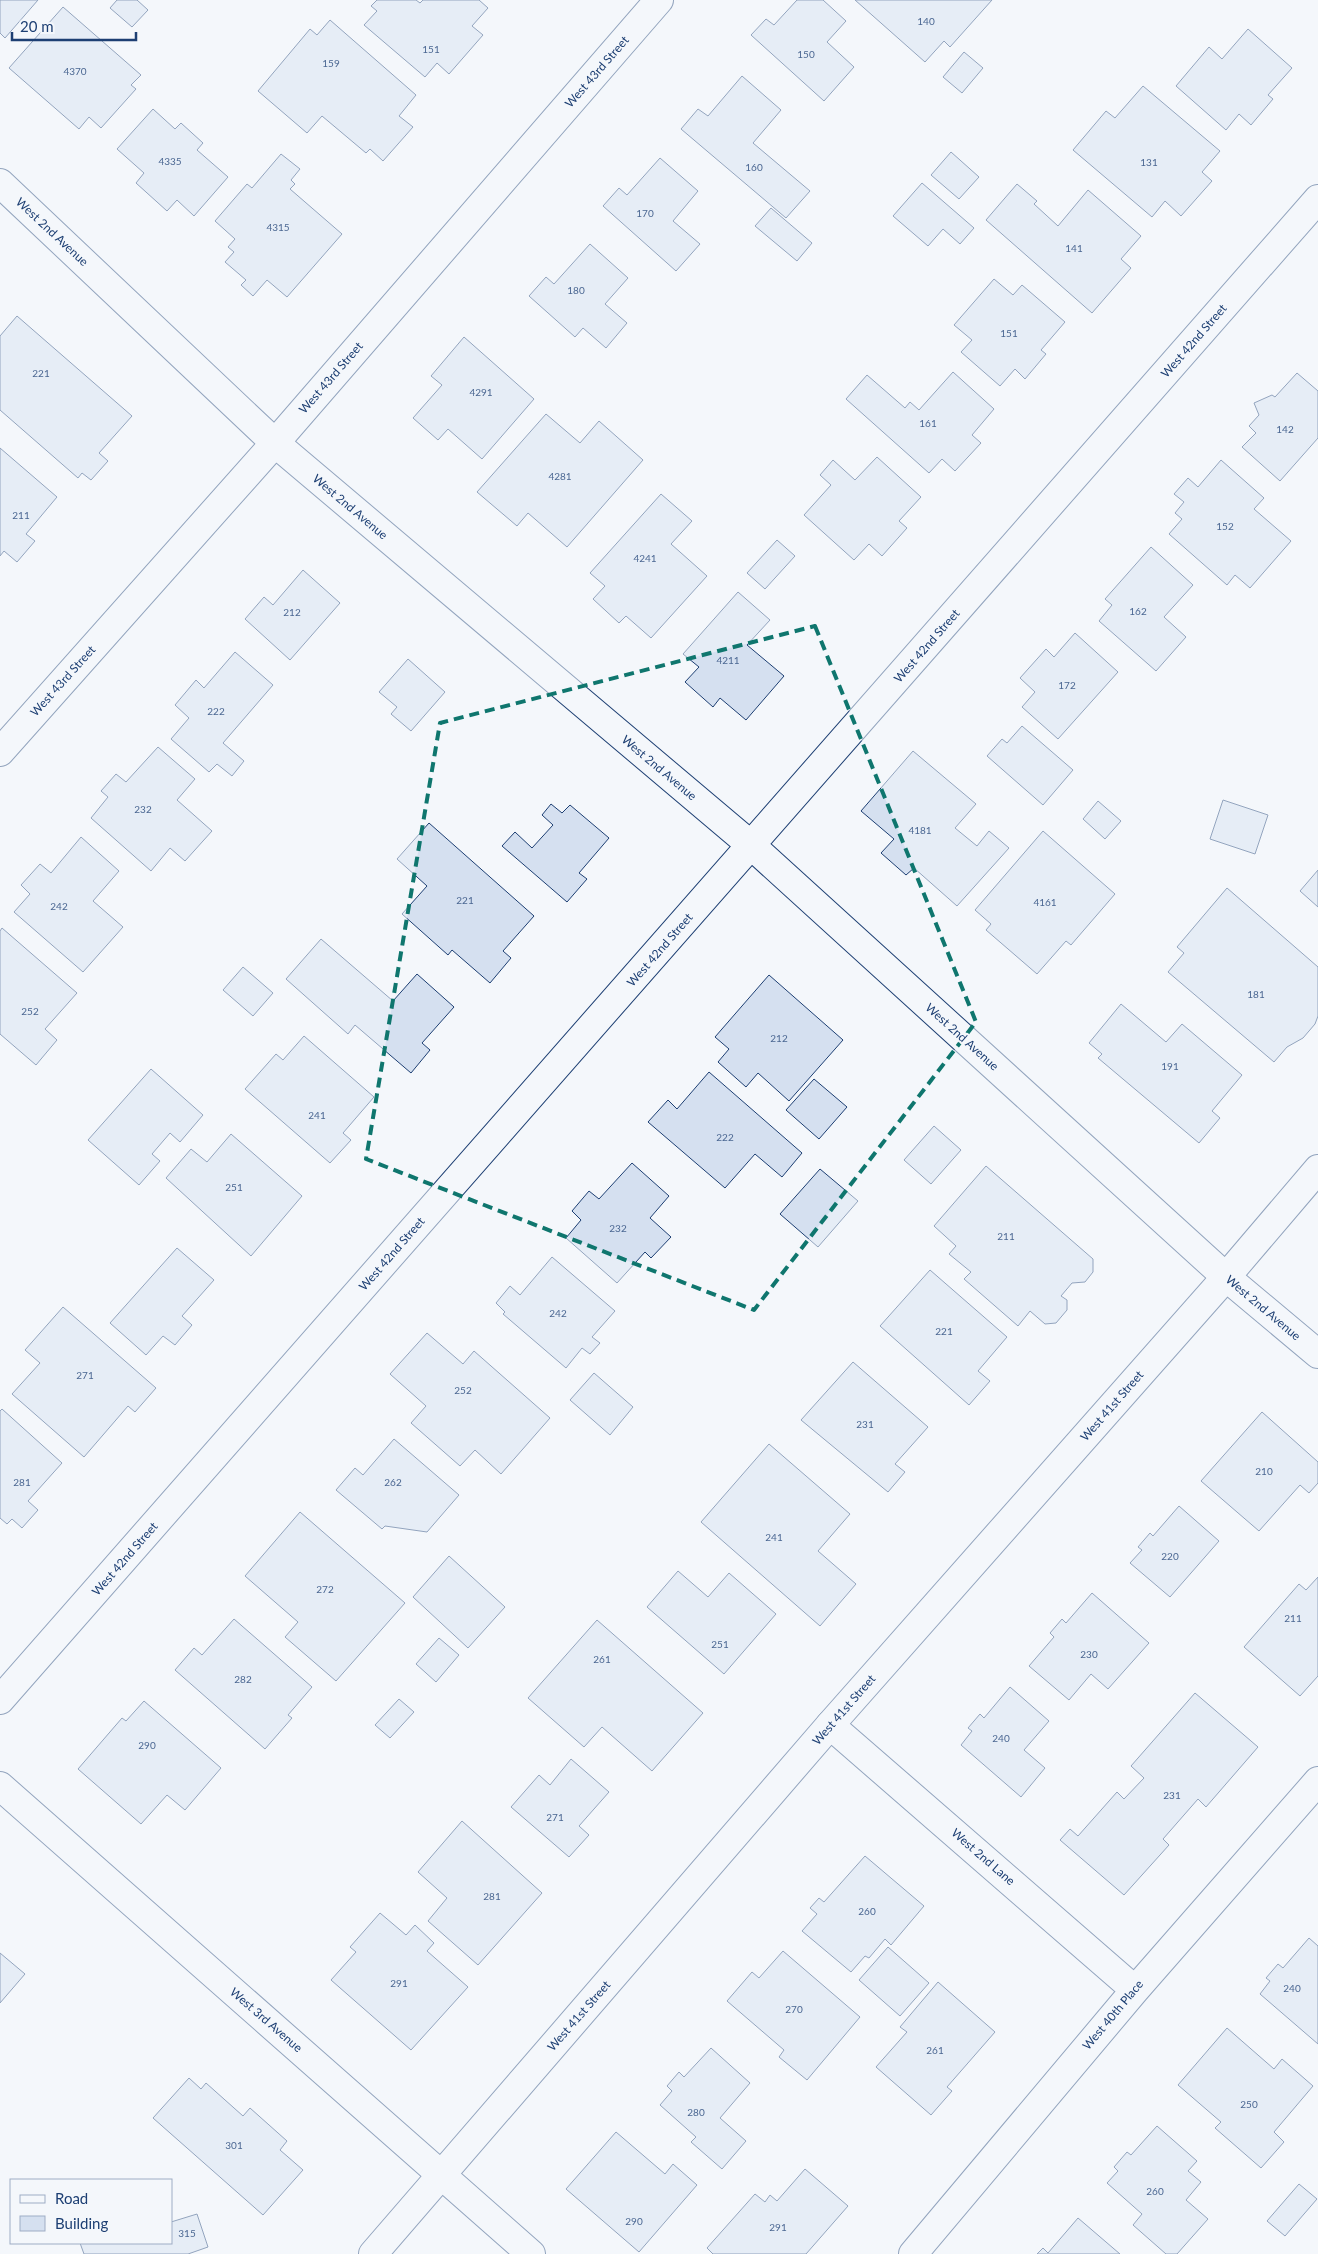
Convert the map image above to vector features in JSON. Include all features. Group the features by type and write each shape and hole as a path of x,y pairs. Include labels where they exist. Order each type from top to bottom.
{"street":[{"name":"West 43rd Street","path":"0,752 275,443 659,0"},
{"name":"West 2nd Avenue","path":"0,183 275,443 752,846 1226,1277 1318,1354"},
{"name":"West 42nd Street","path":"0,1700 752,846 1318,199"},
{"name":"West 41st Street","path":"373,2254 830,1725 1226,1277 1318,1169"},
{"name":"West 2nd Lane","path":"830,1725 1135,1990"},
{"name":"West 40th Place","path":"913,2254 1135,1990 1318,1780"},
{"name":"West 3rd Avenue","path":"0,1786 530,2254"}],"highlighted area":[{"path":"815,626 976,1022 754,1310 366,1159 440,723"}],"building":[{"path":"0,0 38,0 5,38 0,33"},
{"path":"117,0 137,0 148,10 132,27 110,8"},
{"path":"377,0 416,0 420,3 423,0 479,0 488,8 472,26 483,35 449,74 437,63 425,77 364,25 377,11 371,6"},
{"path":"797,0 823,0 846,21 827,42 854,67 824,101 751,35 766,19 774,25"},
{"path":"855,0 992,0 950,47 944,41 925,62"},
{"path":"63,7 141,75 131,85 136,89 101,128 89,117 79,129 9,68"},
{"path":"330,20 416,95 399,116 413,127 383,161 370,149 366,153 322,116 307,133 258,91 310,29 317,35"},
{"path":"1248,29 1292,68 1268,95 1273,99 1251,125 1239,114 1226,130 1176,86 1209,47 1222,59"},
{"path":"964,52 983,68 962,93 943,77"},
{"path":"742,76 781,110 753,143 810,191 786,218 681,129 698,109 708,116"},
{"path":"1143,86 1220,151 1202,172 1212,181 1181,216 1165,201 1152,217 1073,150 1106,111 1115,118"},
{"path":"153,109 175,129 181,123 203,143 197,150 228,177 194,216 177,200 167,211 136,183 144,173 117,149"},
{"path":"951,152 979,177 959,199 931,175"},
{"path":"281,154 300,169 291,180 295,184 290,189 342,234 287,297 267,280 253,296 241,285 246,280 225,262 234,252 228,247 235,239 215,221 247,184 252,188"},
{"path":"660,158 698,191 673,221 700,244 676,271 603,206 619,188 627,195"},
{"path":"922,183 974,228 960,244 943,229 928,246 893,216"},
{"path":"1017,184 1037,201 1034,204 1058,226 1088,190 1141,236 1121,259 1131,268 1092,313 986,220"},
{"path":"771,208 812,243 797,261 755,226"},
{"path":"590,244 628,278 605,304 627,323 606,348 583,328 575,337 529,296 546,277 554,284"},
{"path":"994,279 1013,295 1022,285 1065,322 1041,350 1046,354 1025,379 1015,369 1000,386 961,352 972,340 954,325"},
{"path":"17,316 132,416 99,453 108,461 91,480 82,473 78,478 0,410 0,336"},
{"path":"464,337 534,399 482,459 448,429 438,440 413,418 442,385 431,376"},
{"path":"953,372 994,409 972,435 981,443 955,471 942,459 929,473 846,399 867,375 905,408 910,402 919,410"},
{"path":"1297,373 1318,391 1318,438 1280,481 1242,447 1256,433 1249,426 1259,415 1254,403 1272,395 1275,397"},
{"path":"546,414 580,443 599,421 643,460 567,547 528,513 517,526 477,492"},
{"path":"0,448 57,497 26,534 35,541 17,562 4,551 0,556"},
{"path":"877,457 921,497 899,521 907,528 882,556 869,544 854,560 804,515 831,485 820,475 833,460 855,480"},
{"path":"1221,460 1264,498 1254,509 1291,541 1250,588 1235,575 1227,585 1169,534 1182,519 1175,513 1184,502 1174,494 1188,478 1198,487"},
{"path":"661,494 692,521 671,544 707,576 651,638 626,616 619,623 593,599 605,586 590,573"},
{"path":"777,540 795,556 765,589 747,573"},
{"path":"1151,547 1193,585 1164,617 1186,637 1156,671 1099,621 1112,605 1105,599"},
{"path":"303,570 340,603 290,660 245,619 264,597 273,605"},
{"path":"738,592 770,620 747,645 784,676 746,720 720,698 713,707 685,682 699,667 683,654"},
{"path":"1075,633 1118,672 1058,739 1022,707 1035,692 1020,678 1046,649 1054,657"},
{"path":"235,652 273,685 223,743 244,761 232,776 217,764 209,772 171,739 189,718 175,705 196,680 204,688"},
{"path":"408,659 445,692 411,731 391,714 397,707 379,692"},
{"path":"1022,726 1073,770 1043,805 987,756 1002,739 1007,743"},
{"path":"158,747 195,779 177,800 212,831 185,861 170,848 151,871 91,818 108,797 101,791 116,774 126,782"},
{"path":"913,751 976,804 955,828 977,846 989,831 1009,848 957,906 914,868 906,875 881,853 894,839 861,811"},
{"path":"1223,800 1268,815 1255,854 1210,839"},
{"path":"1098,801 1121,821 1105,839 1083,819"},
{"path":"551,804 562,813 570,805 609,838 579,873 587,879 567,902 502,846 515,832 532,848 553,825 542,815"},
{"path":"429,823 534,916 503,951 511,958 490,983 452,950 448,955 402,914 427,886 397,859"},
{"path":"1043,831 1115,894 1071,945 1066,941 1037,974 986,930 991,924 975,910"},
{"path":"81,837 119,871 93,901 123,927 83,972 14,912 30,894 21,885 40,864 51,873"},
{"path":"1318,870 1318,907 1300,891"},
{"path":"1227,888 1318,967 1318,1016 1315,1024 1303,1038 1287,1047 1274,1062 1168,972 1184,953 1177,947"},
{"path":"2,928 77,993 45,1029 57,1040 36,1065 0,1034 0,931"},
{"path":"321,939 393,1001 417,974 454,1007 422,1043 430,1050 411,1073 355,1025 348,1034 286,979"},
{"path":"243,967 273,993 253,1016 223,990"},
{"path":"769,975 843,1040 789,1101 758,1073 746,1087 718,1062 729,1049 715,1037"},
{"path":"1121,1004 1166,1042 1182,1024 1242,1075 1212,1111 1220,1118 1199,1143 1098,1058 1102,1054 1089,1043"},
{"path":"304,1036 374,1097 343,1133 351,1140 330,1163 245,1089 276,1054 283,1060"},
{"path":"151,1069 203,1115 180,1142 170,1133 152,1154 160,1161 139,1185 88,1140"},
{"path":"709,1072 802,1153 782,1177 755,1154 725,1188 648,1122 668,1100 677,1109"},
{"path":"814,1079 847,1107 819,1139 786,1110"},
{"path":"934,1126 961,1150 931,1184 904,1160"},
{"path":"231,1134 302,1196 251,1256 166,1178 191,1149 207,1162"},
{"path":"632,1163 669,1196 650,1218 671,1237 651,1258 645,1252 617,1283 566,1238 581,1220 572,1211 589,1191 599,1199"},
{"path":"986,1166 1093,1259 1093,1272 1085,1282 1072,1283 1061,1296 1067,1300 1067,1310 1056,1323 1045,1324 1030,1311 1018,1326 964,1279 971,1272 949,1254 956,1246 934,1226"},
{"path":"820,1169 858,1201 818,1247 780,1214"},
{"path":"177,1248 214,1280 182,1316 192,1325 175,1345 163,1336 146,1355 110,1323"},
{"path":"552,1257 615,1311 592,1337 600,1343 590,1354 582,1348 566,1368 503,1314 505,1312 496,1303 510,1286 520,1295"},
{"path":"930,1270 1007,1337 978,1371 990,1381 969,1405 880,1326"},
{"path":"63,1307 156,1388 135,1412 128,1406 84,1457 12,1394 40,1363 25,1350"},
{"path":"427,1333 463,1364 474,1351 550,1418 501,1474 475,1450 460,1466 411,1423 426,1406 390,1374"},
{"path":"853,1362 928,1427 895,1464 905,1472 888,1492 801,1420"},
{"path":"594,1373 633,1407 610,1435 570,1400"},
{"path":"2,1409 62,1463 28,1501 38,1510 22,1528 12,1519 7,1524 0,1518 0,1411"},
{"path":"1262,1412 1318,1462 1318,1483 1309,1493 1300,1485 1259,1531 1201,1481"},
{"path":"394,1439 459,1495 427,1532 385,1526 382,1529 336,1490 355,1468 363,1475"},
{"path":"769,1444 850,1514 818,1551 856,1584 820,1626 701,1522"},
{"path":"1179,1506 1219,1541 1170,1597 1130,1563 1142,1550 1138,1547 1150,1533 1153,1536"},
{"path":"300,1512 405,1603 336,1681 285,1637 298,1622 245,1576"},
{"path":"449,1556 505,1607 468,1648 413,1597"},
{"path":"678,1571 708,1597 729,1573 776,1614 724,1674 647,1607"},
{"path":"1318,1577 1318,1676 1300,1696 1244,1647 1299,1584 1306,1590"},
{"path":"1092,1593 1149,1643 1108,1689 1091,1674 1069,1700 1029,1666 1054,1637 1050,1633 1062,1619 1066,1623"},
{"path":"234,1619 312,1687 288,1715 292,1718 265,1749 175,1670 194,1648 202,1655"},
{"path":"597,1620 703,1713 652,1771 602,1727 584,1747 528,1698"},
{"path":"439,1638 459,1655 436,1682 416,1664"},
{"path":"1010,1687 1049,1721 1024,1750 1045,1768 1021,1797 961,1745 972,1731 968,1728 980,1714 984,1718"},
{"path":"1195,1693 1258,1747 1206,1807 1198,1799 1163,1839 1169,1845 1124,1895 1060,1840 1070,1829 1078,1836 1117,1792 1124,1799 1144,1778 1131,1766"},
{"path":"399,1699 414,1712 390,1738 375,1725"},
{"path":"144,1701 221,1768 185,1810 167,1795 141,1824 78,1769 122,1718 126,1721"},
{"path":"571,1759 609,1792 579,1826 589,1835 569,1857 511,1807 539,1775 550,1785"},
{"path":"462,1821 542,1893 478,1965 428,1921 447,1898 418,1872"},
{"path":"865,1856 924,1906 891,1945 885,1939 869,1958 865,1956 851,1972 802,1931 817,1914 810,1908 819,1898 824,1902"},
{"path":"380,1913 406,1935 415,1925 434,1943 427,1951 468,1987 411,2050 331,1980 356,1952 350,1947"},
{"path":"1309,1938 1318,1946 1318,2044 1260,1994 1270,1981 1266,1978 1278,1964 1283,1968"},
{"path":"888,1947 929,1983 900,2016 859,1980"},
{"path":"783,1951 860,2017 807,2080 779,2057 784,2050 727,2001 752,1972 759,1978"},
{"path":"0,1953 25,1974 0,2003"},
{"path":"938,1982 995,2032 947,2087 952,2091 931,2115 876,2067 907,2032 900,2027"},
{"path":"1227,2028 1274,2069 1282,2059 1313,2086 1274,2132 1284,2142 1261,2168 1215,2128 1221,2122 1178,2085"},
{"path":"711,2048 750,2083 720,2118 746,2141 722,2169 691,2142 696,2137 660,2105 672,2091 667,2086 679,2072 684,2077"},
{"path":"189,2078 201,2089 206,2083 243,2116 250,2108 287,2141 280,2150 303,2170 263,2215 153,2118"},
{"path":"1157,2126 1197,2161 1188,2171 1201,2182 1186,2200 1208,2219 1177,2254 1166,2254 1133,2225 1142,2214 1107,2183 1118,2171 1114,2167 1127,2152 1131,2155"},
{"path":"616,2132 665,2174 673,2164 697,2185 639,2252 566,2189"},
{"path":"805,2169 848,2206 806,2254 713,2254 707,2248 755,2194 765,2202 770,2195 777,2201"},
{"path":"1299,2184 1317,2199 1285,2236 1267,2221"},
{"path":"197,2214 208,2247 188,2254 84,2254 80,2244 172,2244 172,2222"},
{"path":"1078,2218 1120,2254 1037,2254 1043,2248 1048,2253"}]}
